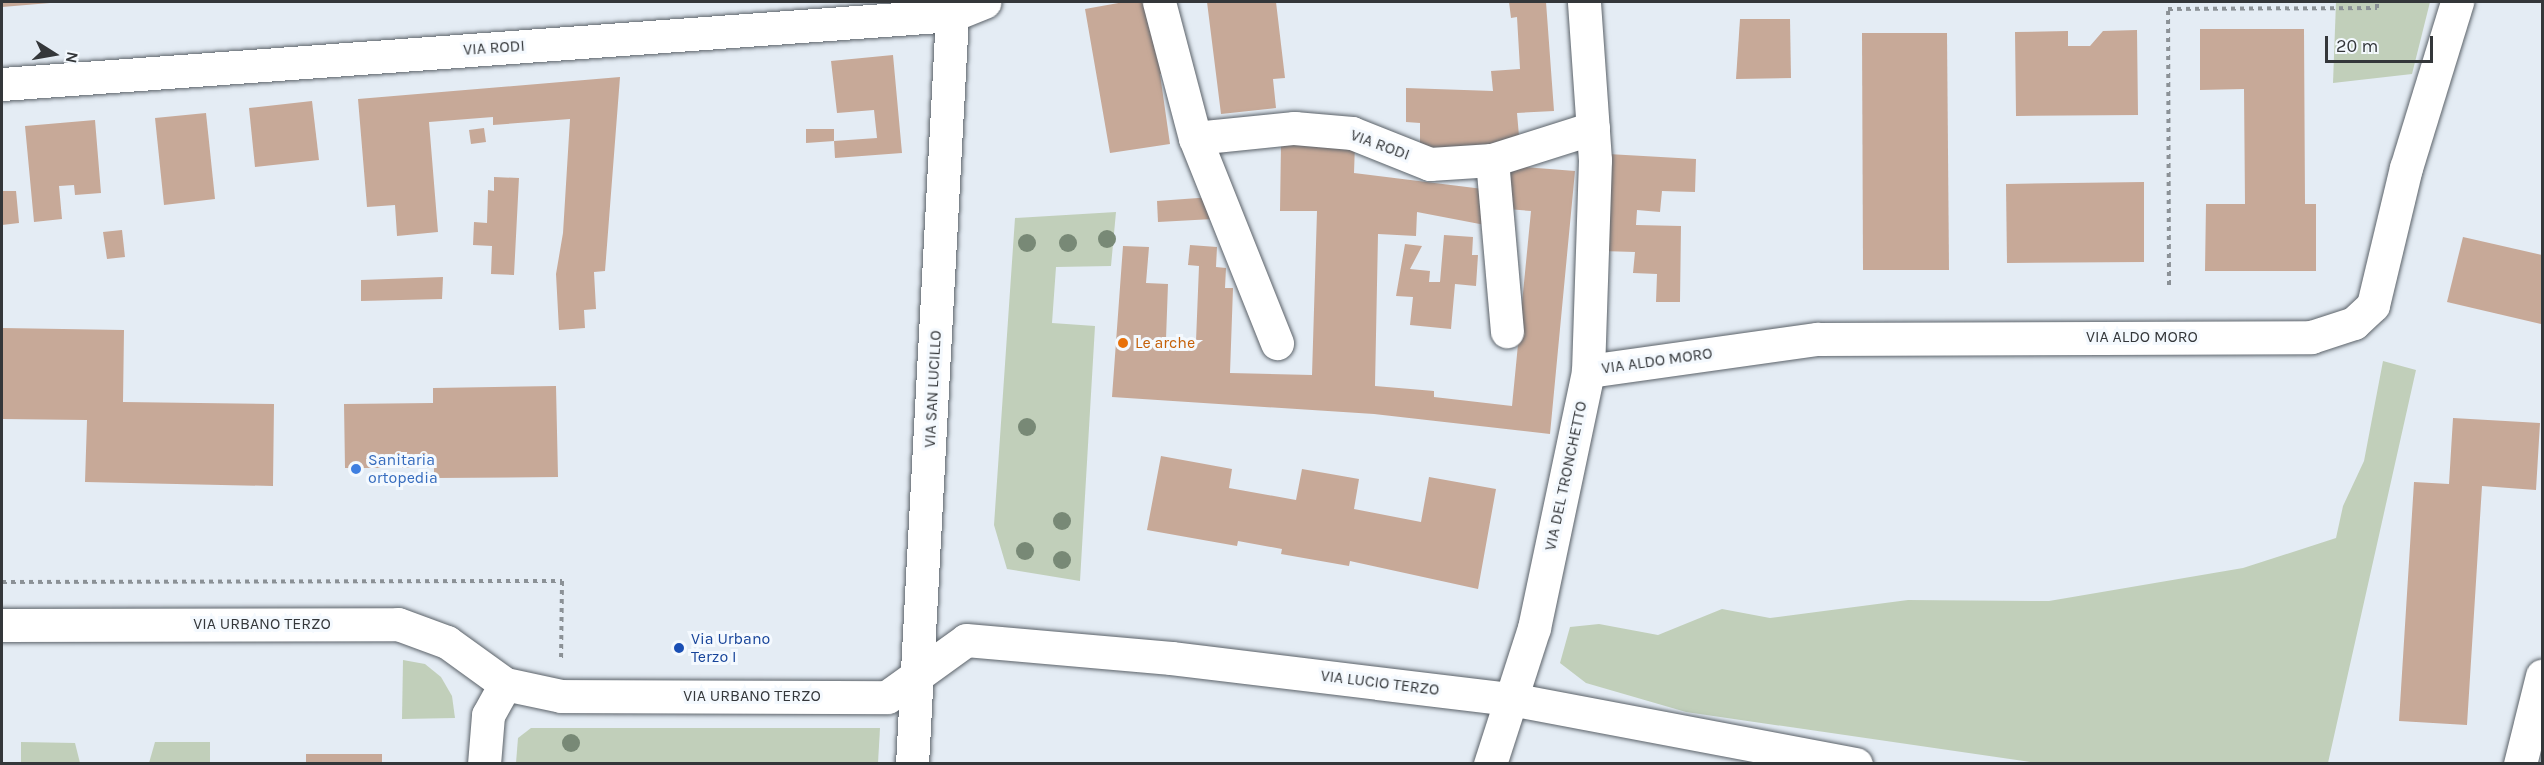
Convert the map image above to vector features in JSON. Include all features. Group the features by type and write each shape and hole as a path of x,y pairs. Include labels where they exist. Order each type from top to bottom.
{"street":[{"name":"VIA RODI","path":"2,84 952,15 985,2"},
{"path":"1159,2 1195,138 1277,343"},
{"name":"VIA DEL TRONCHETTO","path":"1490,764 1534,628 1588,371 1594,253 1593,128 1584,2"},
{"name":"VIA ALDO MORO","path":"1588,371 1817,339 2311,337 2354,324 2373,305 2406,168 2457,2"},
{"name":"VIA SAN LUCILLO","path":"912,764 952,15"},
{"name":"VIA RODI","path":"1195,138 1294,128 1352,133 1430,164 1492,160 1593,128"},
{"path":"1492,160 1507,331"},
{"name":"VIA URBANO TERZO","path":"2,625 398,624 447,642 505,684 561,696 887,697 918,671"},
{"name":"VIA LUCIO TERZO","path":"918,671 966,640 1171,658 1511,699 1850,763"},
{"path":"2520,764 2542,676"},
{"path":"484,764 488,715 505,684"}],"path":[{"path":"2169,285 2168,9 2377,8 2377,2"}],"green space":[{"path":"2336,2 2430,2 2412,74 2333,83"},
{"path":"1116,212 1111,266 1056,267 1052,323 1095,326 1080,581 1007,569 994,525 1015,218"},
{"path":"2383,361 2416,370 2328,763 2037,763 1686,712 1586,683 1560,663 1570,627 1599,624 1658,635 1722,609 1770,618 1908,600 2049,601 2243,568 2336,538 2343,506 2364,461"},
{"path":"403,660 425,664 441,677 452,696 455,718 402,719"},
{"path":"531,728 880,728 878,763 516,763 518,738"},
{"path":"21,742 75,743 80,763 21,763"},
{"path":"155,742 210,742 210,763 149,763"}],"building":[{"path":"2,2 50,2 50,3 2,7"},
{"path":"1124,2 1155,2 1167,72 1160,74 1170,144 1110,153 1085,9"},
{"path":"1207,2 1276,2 1285,78 1273,79 1276,108 1221,114"},
{"path":"1509,2 1546,2 1554,111 1517,113 1519,136 1478,150 1420,149 1420,123 1406,122 1406,88 1493,91 1491,71 1520,69 1517,17 1511,18"},
{"path":"1740,19 1790,19 1791,78 1736,79"},
{"path":"2200,29 2304,29 2305,204 2316,204 2316,271 2205,271 2206,204 2245,204 2244,89 2200,90"},
{"path":"2137,30 2138,115 2016,116 2015,32 2068,31 2068,46 2090,46 2103,31"},
{"path":"1862,33 1947,33 1949,270 1863,270"},
{"path":"893,55 902,153 835,158 834,141 877,138 874,110 837,113 831,61"},
{"path":"620,77 605,271 594,272 596,309 584,310 585,328 559,330 556,274 563,233 570,119 493,125 493,117 429,122 438,232 397,236 395,205 367,207 358,99"},
{"path":"312,101 319,160 255,167 249,108"},
{"path":"206,113 215,199 164,205 155,118"},
{"path":"95,120 101,193 75,195 74,185 59,186 62,219 34,222 25,126"},
{"path":"484,128 486,142 471,144 469,130"},
{"path":"806,129 834,129 834,141 806,143"},
{"path":"1281,144 1355,144 1354,173 1483,189 1485,225 1417,212 1416,236 1378,234 1375,386 1434,391 1434,397 1512,406 1531,211 1507,209 1510,166 1575,171 1550,434 1374,414 1112,397 1123,246 1149,247 1146,283 1168,284 1166,339 1196,341 1199,266 1188,265 1190,245 1217,247 1216,267 1226,268 1225,288 1233,288 1230,373 1312,375 1317,211 1280,211"},
{"path":"1608,154 1696,159 1695,192 1662,191 1660,212 1637,210 1636,225 1681,226 1680,302 1656,302 1657,274 1633,273 1635,252 1602,251"},
{"path":"494,177 519,178 514,275 491,274 492,246 473,245 474,222 487,223 488,190 494,191"},
{"path":"2144,182 2144,262 2007,263 2006,184"},
{"path":"2,191 16,191 19,223 2,225"},
{"path":"1212,197 1213,219 1158,222 1157,201"},
{"path":"122,230 125,257 107,259 103,232"},
{"path":"1444,235 1473,237 1472,255 1478,255 1476,286 1455,284 1451,329 1410,325 1413,297 1396,296 1405,244 1422,246 1410,269 1430,271 1429,282 1440,282"},
{"path":"2463,237 2542,255 2541,324 2447,302"},
{"path":"443,277 442,299 361,301 361,280"},
{"path":"2,328 124,330 123,402 274,404 273,486 85,482 87,420 2,419"},
{"path":"556,386 558,477 434,478 434,468 345,468 344,404 433,403 433,388"},
{"path":"2453,418 2540,423 2536,490 2482,486 2467,725 2399,721 2414,482 2449,484"},
{"path":"1161,456 1232,469 1229,488 1296,500 1302,469 1359,479 1354,509 1421,522 1429,477 1496,489 1478,589 1350,561 1349,566 1281,554 1282,549 1238,541 1237,546 1147,530"},
{"path":"306,754 382,754 382,764 306,764"}],"place":[{"name":"Le arche","path":"1123,343"},
{"name":"Sanitaria ortopedia","path":"356,469"},
{"name":"Via Urbano Terzo I","path":"679,648"}]}
